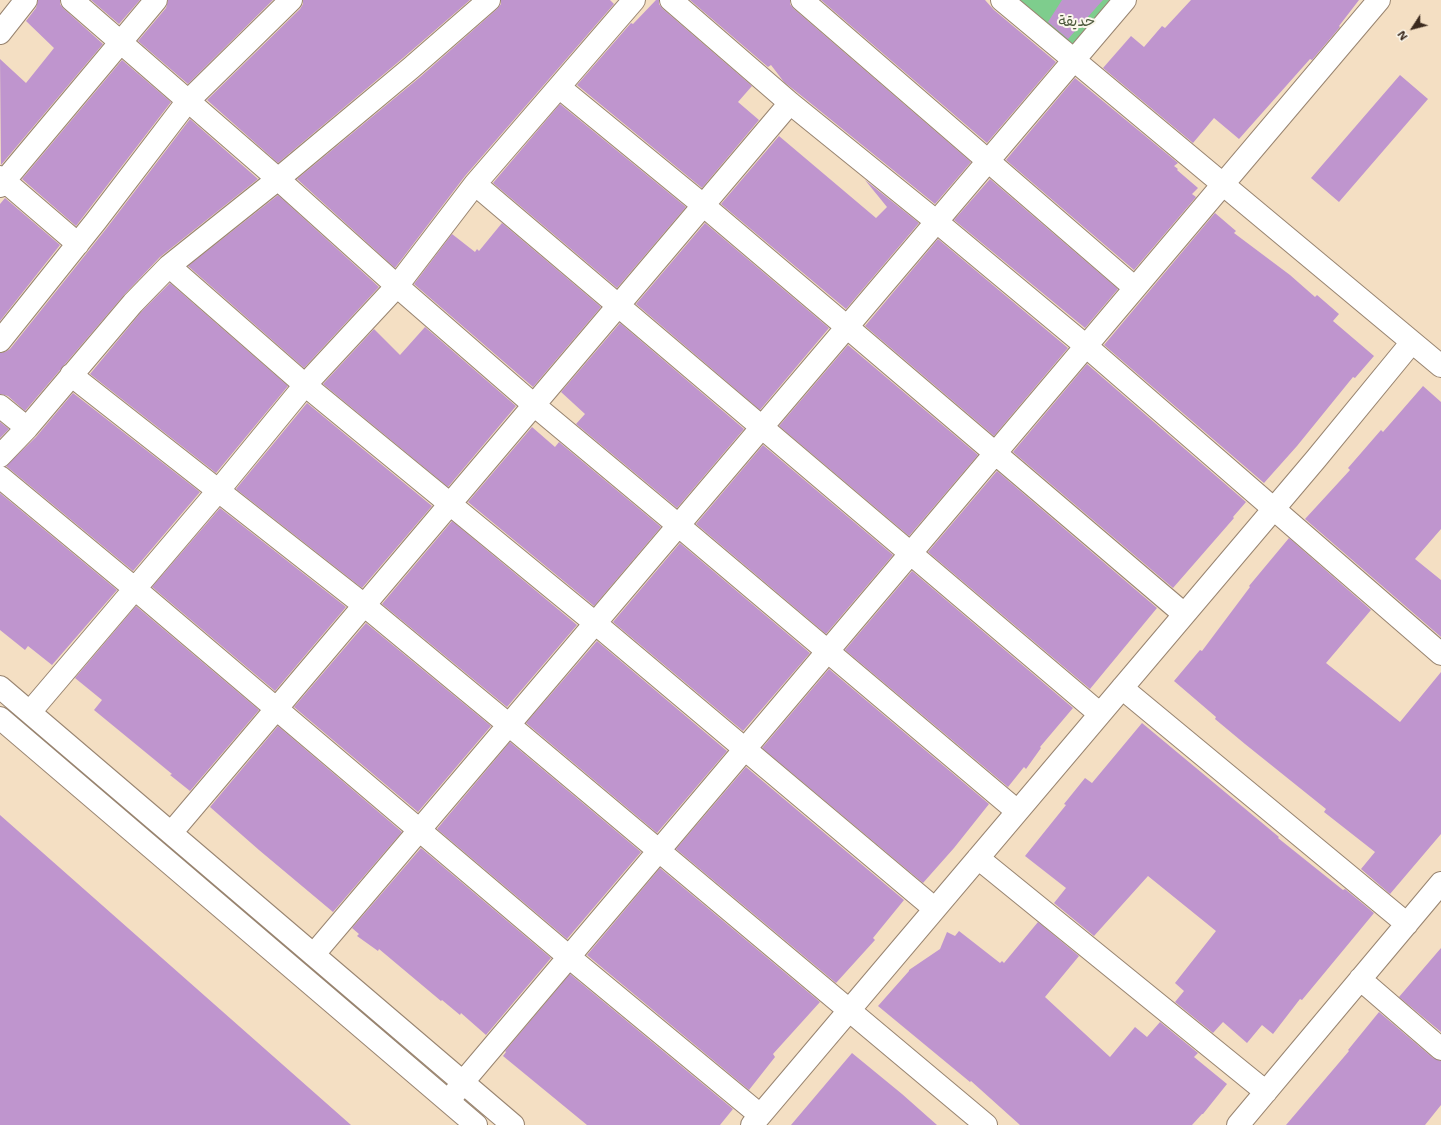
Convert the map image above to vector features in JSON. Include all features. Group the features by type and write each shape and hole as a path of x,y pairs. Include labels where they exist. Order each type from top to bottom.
{"street":[{"path":"0,33 26,0"},
{"path":"72,0 534,405 1017,811"},
{"path":"78,244 1,181 156,0"},
{"path":"0,341 78,244 188,102 291,0"},
{"path":"0,456 27,428 133,303 169,266 278,179 412,68 489,0"},
{"path":"30,712 218,491 305,385 397,286 475,184 634,0"},
{"path":"671,0 790,104 937,222 1086,346 1441,654"},
{"path":"802,0 1135,288"},
{"path":"1002,0 1441,366"},
{"path":"314,954 1125,0"},
{"path":"450,1101 463,1082 1379,0"},
{"path":"559,87 703,205 1184,614"},
{"path":"171,833 790,104"},
{"path":"475,184 1100,714"},
{"path":"169,266 305,385 595,623 744,750 935,909"},
{"path":"0,477 134,588 569,957 756,1120 1274,509 1412,342"},
{"path":"71,375 364,605 986,1125"},
{"path":"0,406 27,428"},
{"path":"0,687 513,1125"},
{"path":"1122,688 1407,924"},
{"path":"0,718 450,1101 476,1125"},
{"path":"978,858 1266,1092"},
{"path":"1238,1125 1441,883"},
{"path":"1360,979 1441,1049"}],"green space":[{"name":"حديقة","path":"1013,0 1126,0 1080,54"}],"building":[{"path":"38,0 60,0 60,4 64,9 103,44 1,165 0,59 26,83 54,48 26,21 36,8"},
{"path":"91,0 140,0 119,24"},
{"path":"168,0 273,0 188,84 138,41 166,8"},
{"path":"303,0 470,0 278,163 207,100 300,9 303,4"},
{"path":"501,0 610,0 614,4 465,176 395,268 297,179 419,78 497,9 501,4"},
{"path":"656,0 659,0 659,4 663,9 752,86 738,102 759,120 702,188 577,85 631,23 633,24"},
{"path":"690,0 790,0 790,4 794,9 971,162 935,204 784,82 771,65 768,67"},
{"path":"821,0 985,0 994,10 1056,62 987,143"},
{"path":"1062,0 1103,0 1068,39 1048,22"},
{"path":"1191,0 1359,0 1339,26 1340,27 1312,60 1310,59 1239,139 1214,118 1193,143 1103,68 1131,36 1144,47 1162,26 1165,28"},
{"path":"122,60 171,102 76,226 22,179"},
{"path":"1400,75 1428,99 1339,202 1311,178"},
{"path":"1075,78 1178,163 1174,166 1178,169 1177,170 1198,188 1192,194 1196,197 1134,270 1006,160"},
{"path":"560,104 686,207 617,288 493,183"},
{"path":"190,119 258,179 160,257 124,295 25,411 8,396 0,394 0,353 10,349 106,229"},
{"path":"779,136 876,218 887,207 865,180 919,223 846,309 721,204"},
{"path":"990,179 1118,289 1085,328 954,220"},
{"path":"278,195 379,287 304,368 188,266"},
{"path":"5,198 60,245 0,321 0,204"},
{"path":"1215,213 1236,231 1234,233 1290,275 1315,297 1317,295 1339,314 1333,321 1374,356 1355,378 1353,377 1297,446 1264,483 1104,345"},
{"path":"502,223 601,307 533,387 414,284 452,234 475,252 477,249 479,251"},
{"path":"705,223 829,328 760,410 636,304"},
{"path":"938,239 1068,348 994,436 865,326"},
{"path":"170,283 288,386 216,473 90,374 142,311"},
{"path":"620,323 744,429 677,508 576,424 585,414 561,392"},
{"path":"425,327 516,406 448,487 323,384 374,329 400,355"},
{"path":"848,345 978,455 909,536 779,426"},
{"path":"1087,364 1246,502 1233,517 1234,518 1173,588 1013,452"},
{"path":"1423,386 1441,402 1441,529 1415,559 1441,580 1441,637 1305,519 1350,470 1348,468 1381,430 1383,432"},
{"path":"73,393 200,492 133,571 6,466 36,437"},
{"path":"307,403 432,506 362,588 236,489"},
{"path":"0,422 9,429 0,438"},
{"path":"532,427 555,447 559,442 661,527 594,606 468,502"},
{"path":"763,445 893,555 826,634 696,524"},
{"path":"997,471 1157,608 1090,689 928,552"},
{"path":"0,493 117,590 52,665 28,646 25,650 0,630"},
{"path":"220,508 346,607 275,691 152,587"},
{"path":"452,521 577,625 507,707 382,604"},
{"path":"1289,538 1371,610 1326,663 1400,722 1441,672 1441,834 1390,894 1361,869 1375,852 1324,812 1326,809 1215,719 1216,717 1174,681 1200,650 1202,651 1250,587 1249,586"},
{"path":"680,543 810,653 743,731 613,622"},
{"path":"912,571 1073,708 1040,747 1041,748 1026,769 1024,767 1008,787 845,650"},
{"path":"136,606 259,710 190,791 170,775 172,774 94,710 102,700 75,678"},
{"path":"366,623 491,726 418,812 294,707"},
{"path":"597,641 727,751 657,833 526,723"},
{"path":"829,669 989,804 954,848 923,883 762,748"},
{"path":"1142,723 1279,837 1278,838 1374,913 1302,1000 1300,999 1273,1034 1262,1025 1247,1043 1223,1022 1213,1033 1175,1002 1184,991 1175,983 1216,931 1148,876 1094,936 1054,903 1066,888 1025,856 1066,805 1064,804 1085,778 1092,783"},
{"path":"278,726 402,832 333,912 210,807"},
{"path":"510,742 641,852 567,939 437,829"},
{"path":"746,767 904,900 873,938 875,940 836,983 676,849"},
{"path":"0,815 351,1125 0,1125"},
{"path":"421,848 551,958 486,1035 461,1013 460,1015 442,1000 441,1001 379,949 378,951 357,936 359,934 352,928"},
{"path":"660,868 820,1002 773,1054 775,1057 749,1090 587,955"},
{"path":"1038,922 1079,956 1045,997 1110,1057 1135,1027 1147,1037 1160,1022 1198,1053 1194,1057 1227,1084 1203,1114 1192,1125 1020,1125 971,1081 970,1082 878,1006 909,970 940,949 947,932 955,936 959,931 1000,963 1002,961 1004,963"},
{"path":"1441,948 1441,1032 1399,997"},
{"path":"570,974 733,1109 720,1125 587,1125 503,1056 506,1052 505,1051"},
{"path":"1379,1012 1433,1058 1441,1061 1441,1105 1425,1125 1286,1125 1349,1051 1348,1050"},
{"path":"852,1053 902,1094 937,1125 791,1125"}]}
